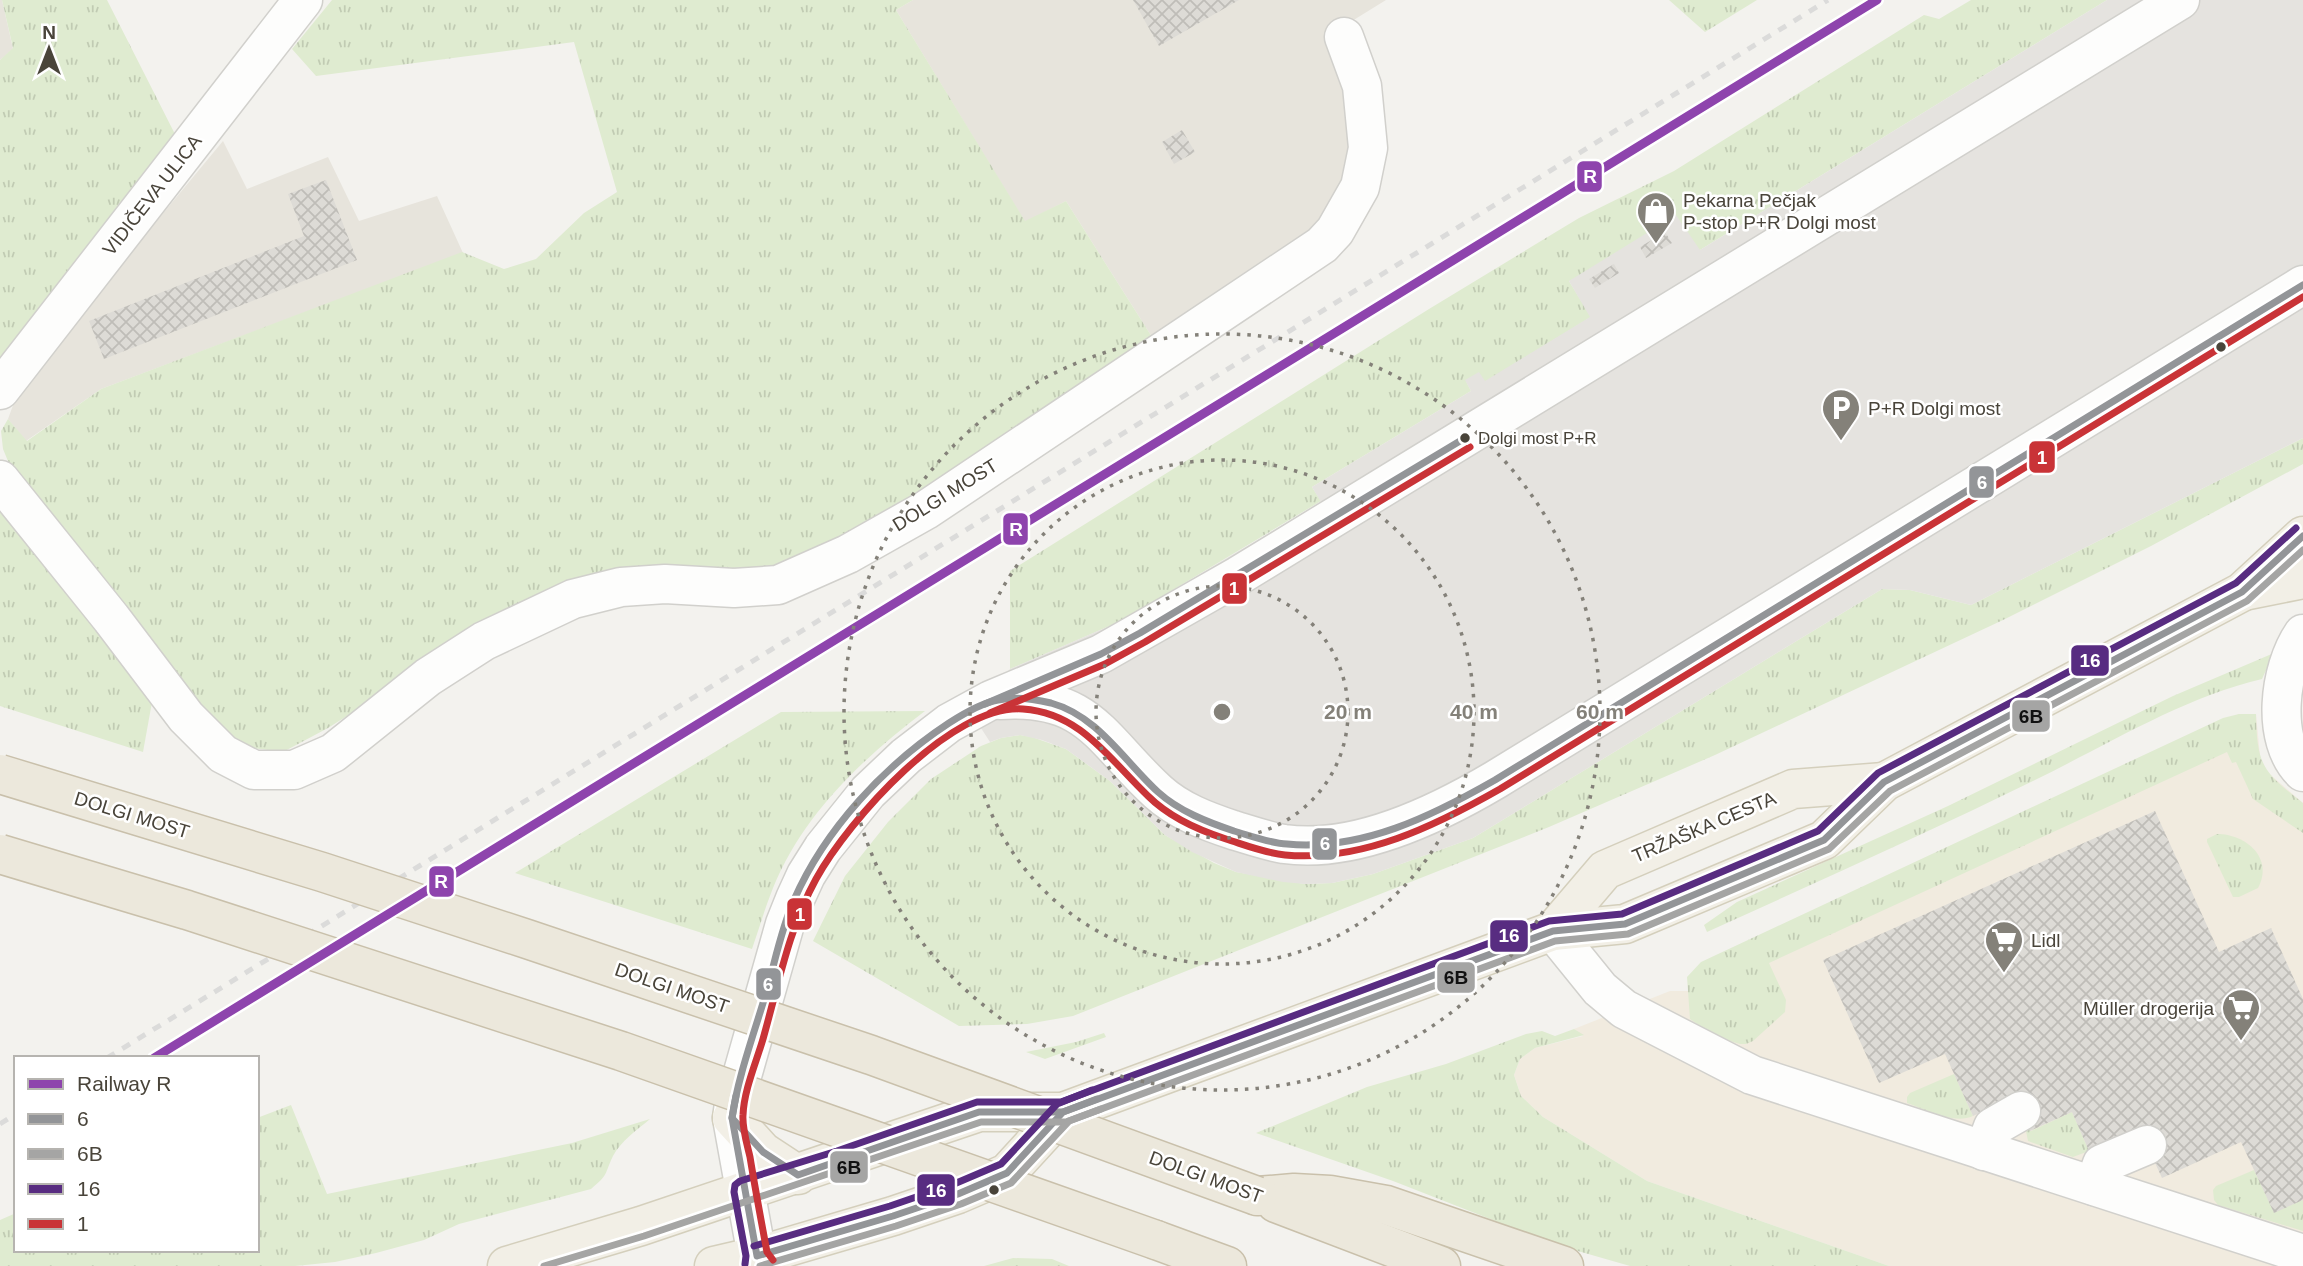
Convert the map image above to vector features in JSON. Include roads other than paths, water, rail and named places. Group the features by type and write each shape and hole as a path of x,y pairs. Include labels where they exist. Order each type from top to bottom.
{"highway":[{"name":"DOLGI MOST","path":"0,775 322,872 871,1055 1441,1266"},
{"path":"0,854 187,910 621,1051 1166,1253 1227,1266"},
{"path":"1257,1196 1294,1193 1330,1195 1386,1205 1564,1266"}],"main road":[{"name":"TRŽAŠKA CESTA","path":"507,1266 798,1175 979,1112 1063,1112 1553,931 1625,924 1824,840 1884,782 2242,592 2303,536"},
{"name":"TRŽAŠKA CESTA","path":"2242,592 2303,579"},
{"name":"TRŽAŠKA CESTA","path":"1553,931 1605,870 1793,789 1884,782"},
{"name":"TRŽAŠKA CESTA","path":"714,1266 759,1263 958,1195 1007,1173 1063,1112"},
{"path":"732,1118 764,1152 798,1175"}],"street":[{"name":"VIDIČEVA ULICA","path":"0,390 303,0"},
{"path":"759,1263 732,1118 737,1091 785,924 806,875 822,848 852,810 892,769 949,723 991,700 1101,654 1238,576 2180,0"},
{"name":"DOLGI MOST","path":"0,480 186,716 223,754 254,771 294,770 333,753 428,677 472,648 573,600 621,587 665,584 734,588 778,585 848,554 926,510 1322,245 1335,231 1360,187 1368,148 1362,86 1344,37"},
{"path":"991,700 1042,701 1086,719 1157,792 1186,812 1209,822 1265,840 1305,845 1355,839 1392,829 1450,806 1495,780 2303,285"},
{"path":"2303,635 2294,648 2282,688 2281,714 2290,755 2303,772"},
{"path":"1553,931 1600,989 1625,1009 1752,1075 2303,1254"},
{"path":"1984,1151 1993,1127 2021,1111"},
{"path":"2095,1186 2102,1164 2147,1145"}],"railway":[{"path":"110,1056 1828,0"},
{"path":"0,1124 14,1115"}],"rail line":[{"name":"R","path":"157,1056 1877,0"}],"place":[{"name":"Pekarna Pečjak P-stop P+R Dolgi most","path":"1656,245"},
{"name":"Dolgi most P+R","path":"1465,438"},
{"name":"P+R Dolgi most","path":"1841,442"},
{"name":"Lidl","path":"2004,974"},
{"name":"Müller drogerija","path":"2241,1042"}]}
